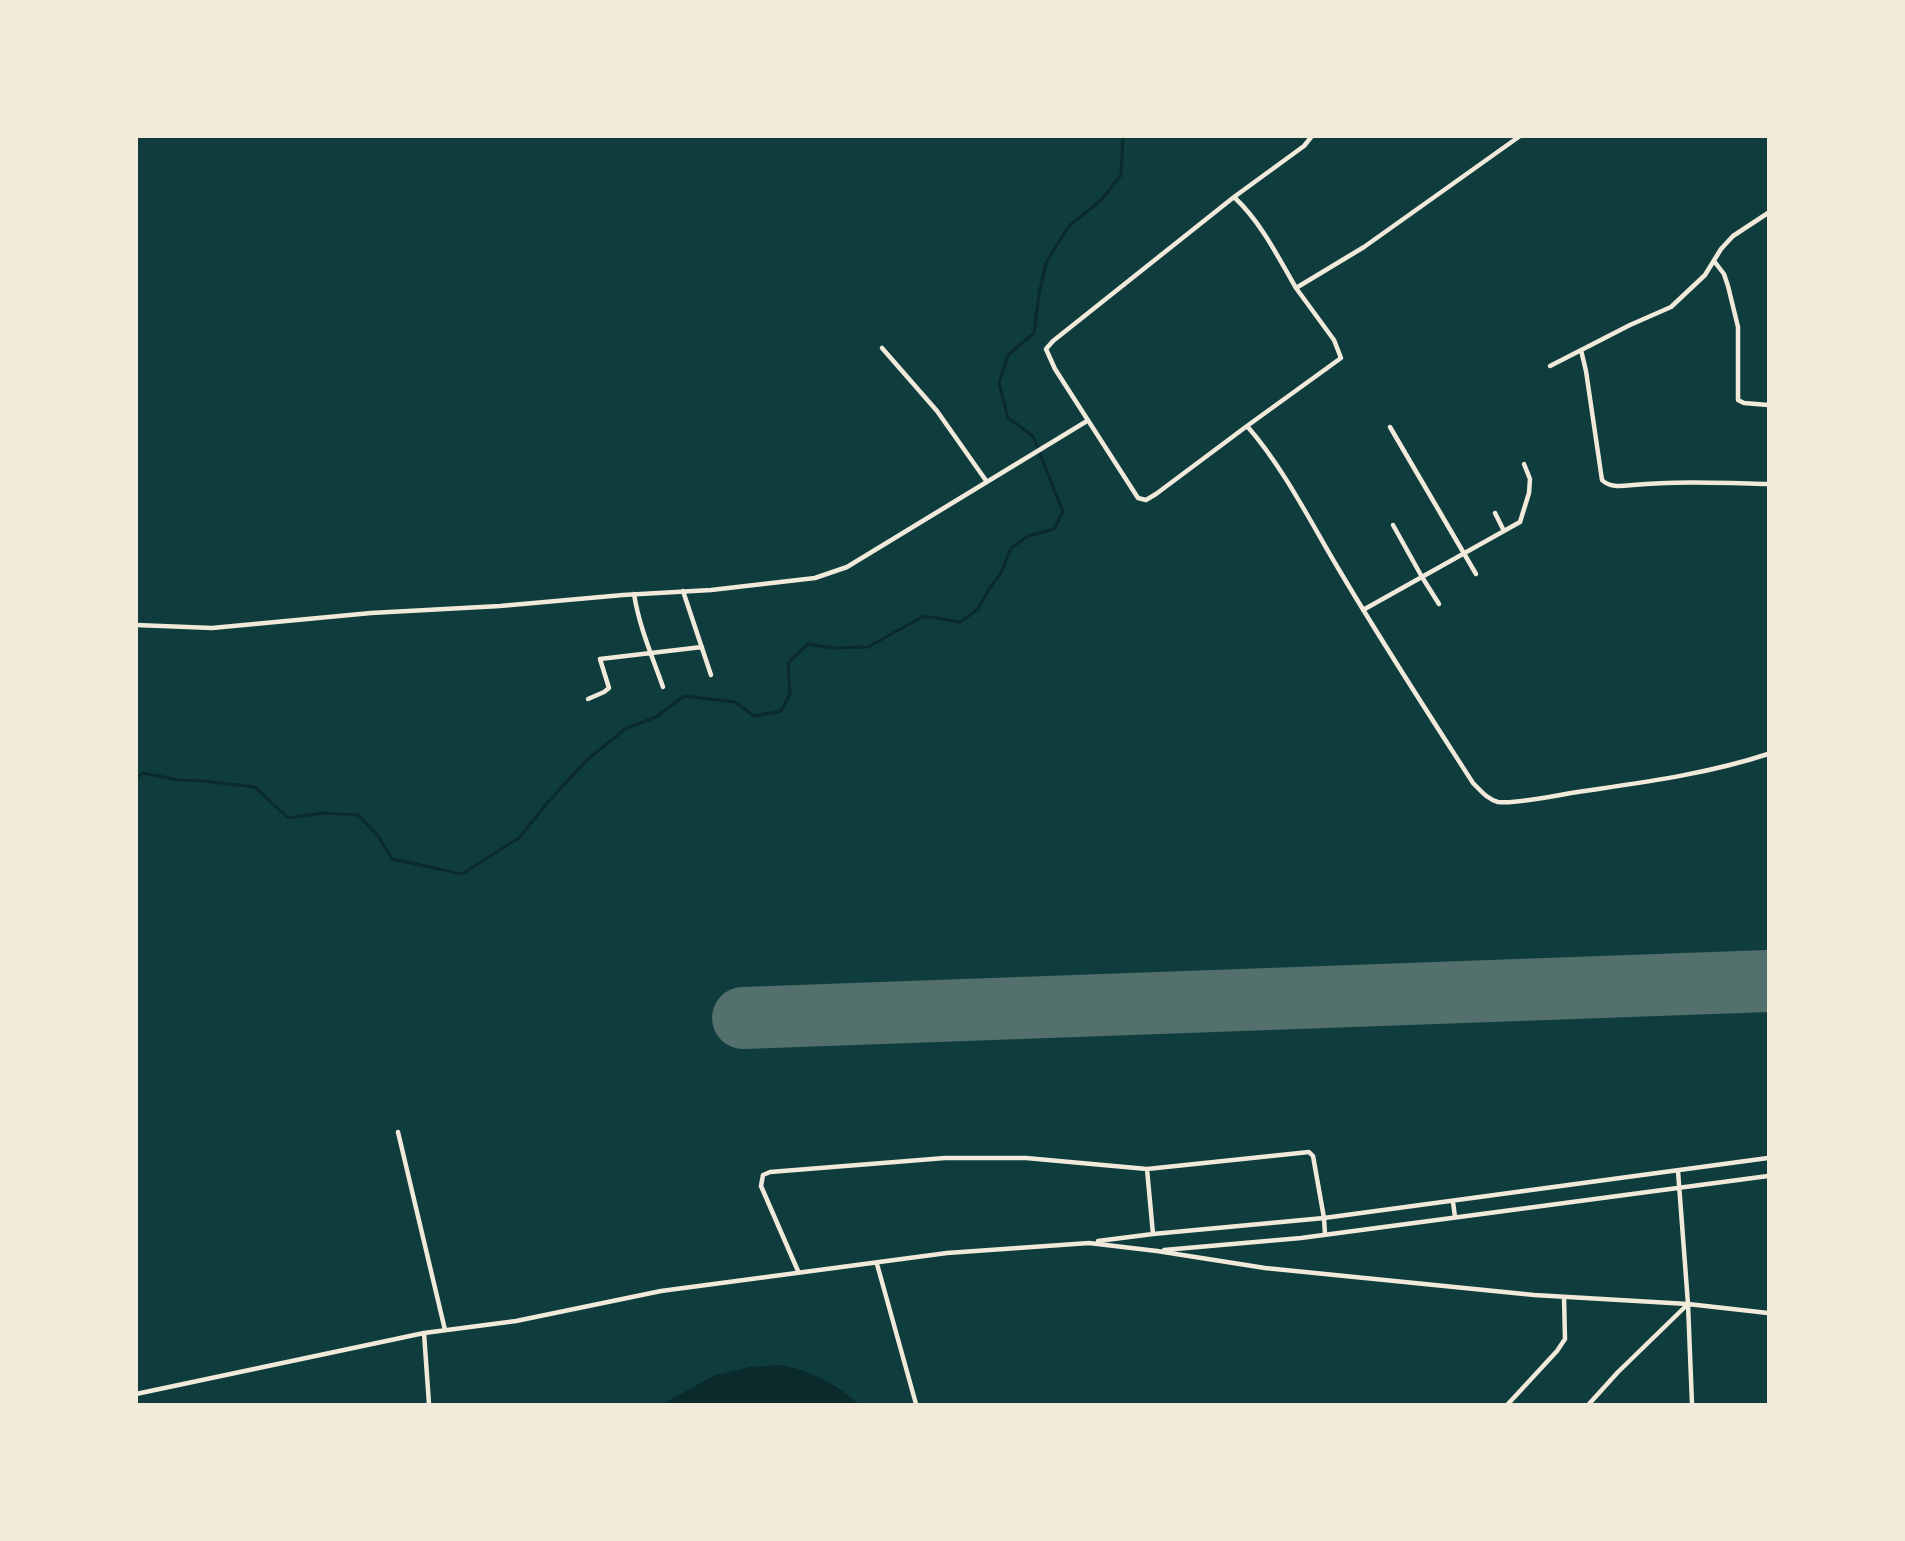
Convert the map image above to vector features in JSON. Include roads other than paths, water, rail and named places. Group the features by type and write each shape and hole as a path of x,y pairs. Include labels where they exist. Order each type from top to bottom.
{"street":[{"path":"1234,197 1257,224 1296,288 1334,340 1341,358 1146,500 1138,498 1054,369 1046,349 1053,341 1234,197 1304,146 1312,136"},
{"path":"1296,288 1364,247 1520,136"},
{"path":"1550,366 1671,307 1698,282 1733,236 1768,213"},
{"path":"1714,261 1726,280 1738,327 1738,400 1744,403 1768,405"},
{"path":"882,348 937,411 987,482"},
{"path":"1581,350 1602,480 1606,484 1618,487 1701,481 1768,484"},
{"path":"136,625 213,628 371,613 500,606 683,591 814,578 847,567 1087,421"},
{"path":"1247,426 1262,443 1363,610 1473,783 1487,797 1500,802 1543,798 1687,775 1736,765 1768,754"},
{"path":"1390,427 1476,574"},
{"path":"1363,610 1520,522 1530,479 1524,464"},
{"path":"1495,513 1504,531"},
{"path":"1393,525 1439,604"},
{"path":"683,591 711,675"},
{"path":"634,594 649,653 663,687"},
{"path":"588,699 604,692 609,687 600,659 702,647"},
{"path":"398,1132 445,1330"},
{"path":"798,1272 761,1186 763,1175 770,1172 945,1158 1026,1158 1147,1169 1309,1152 1313,1156 1325,1234"},
{"path":"136,1394 424,1334 516,1321 661,1291 947,1253 1089,1243 1153,1234 1324,1218 1768,1158"},
{"path":"1147,1169 1153,1234"},
{"path":"1678,1171 1688,1304 1692,1404"},
{"path":"1157,1251 1325,1234 1768,1176"},
{"path":"1453,1202 1455,1217"},
{"path":"1089,1243 1265,1268 1564,1297 1688,1304 1768,1313"},
{"path":"877,1263 916,1404"},
{"path":"1508,1404 1566,1339 1564,1297"},
{"path":"1589,1404 1618,1372 1688,1304"},
{"path":"424,1334 429,1404"}],"water":[{"path":"783,1365 823,1379 858,1404 663,1404 715,1375 750,1367"}],"waterway":[{"path":"136,778 143,773 178,780 255,787 288,818 323,813 358,815 378,836 392,859 462,874 519,838 547,803 587,760 625,729 656,717 684,696 735,702 754,716 781,711 790,694 788,663 808,644 832,648 868,647 924,616 960,622 978,609 1001,573 1011,548 1028,536 1054,529 1063,512 1033,436 1008,418 999,383 1008,355 1034,333 1046,263 1068,227 1101,200 1121,175 1123,136"}]}
